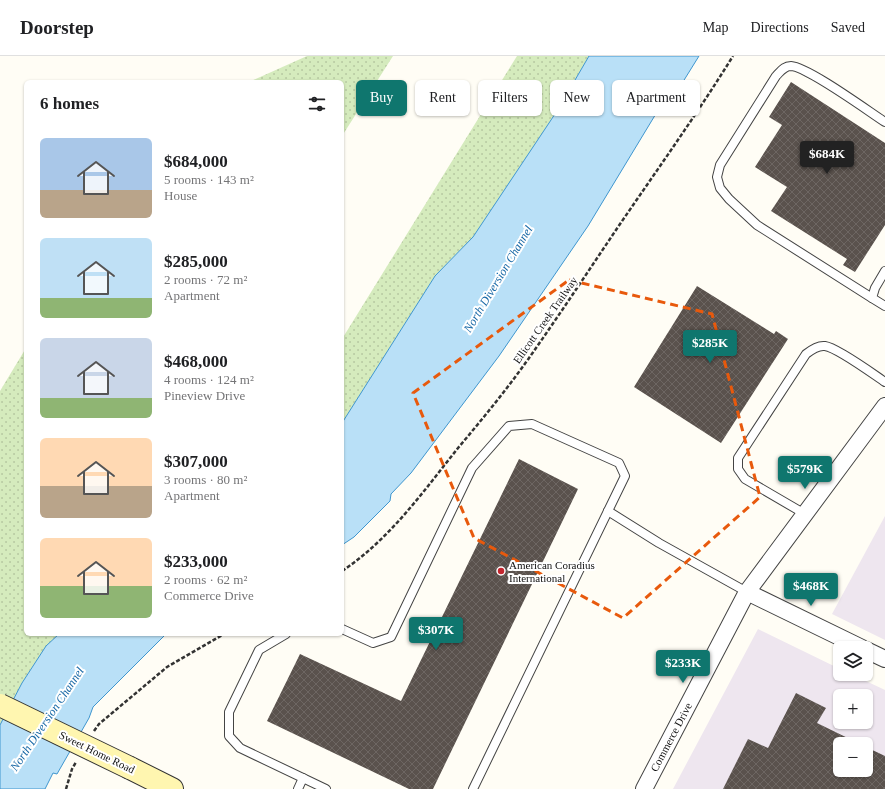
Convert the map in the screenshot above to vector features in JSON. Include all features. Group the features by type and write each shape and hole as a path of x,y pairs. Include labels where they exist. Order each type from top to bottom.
{"main road":[{"name":"Sweet Home Road","path":"0,705 172,789"}],"street":[{"name":"Commerce Drive","path":"644,789 747,592 885,406"},
{"path":"747,592 848,641"},
{"path":"873,653 885,659"}],"lane":[{"path":"885,122 800,68 791,66 783,68 776,76 720,165 717,177 720,188 729,199 757,225 885,306"},
{"path":"872,298 875,288 885,270"},
{"path":"805,514 745,479 738,469 738,458 806,354 814,348 826,346 841,353 885,382"},
{"path":"344,630 374,643 391,637 472,468 509,426 532,424 619,463 625,476 473,789"},
{"path":"608,511 747,592"},
{"path":"283,636 259,650 229,712 229,736 240,748 325,789"},
{"path":"298,789 303,778"}],"path":[{"name":"Ellicott Creek Trailway","path":"344,569 375,545 391,530 487,412 535,350 676,143 733,56"},
{"path":"91,736 99,724 167,667 221,636"},
{"path":"66,789 72,768 80,756"}],"highlighted area":[{"path":"569,280 712,314 760,497 623,618 474,538 413,393"}],"shaded area":[{"path":"885,516 885,640 832,614"},
{"path":"758,629 833,666 833,681 866,681 885,690 885,789 673,789"}],"green space":[{"path":"307,56 393,56 378,80 356,80 356,114 344,133 344,80 253,80"},
{"path":"517,56 589,56 575,80 550,80 550,116 554,116 473,237 435,276 344,420 344,336 480,116 542,116 542,80 502,80"},
{"path":"24,351 24,636 57,636 49,644 33,666 0,725 0,391"}],"water":[{"name":"North Diversion Channel","path":"589,56 699,56 684,80 612,80 612,116 655,116 588,226 499,356 411,473 391,494 390,501 354,537 344,544 344,420 435,276 473,237 554,116 604,116 604,80 575,80"},
{"name":"North Diversion Channel","path":"57,636 164,636 93,707 89,718 57,774 53,773 45,789 0,789 0,725 22,683 46,646"}],"building":[{"path":"791,82 885,143 885,225 855,272 843,265 847,259 771,211 787,187 755,167 782,125 769,117"},
{"path":"697,286 774,334 776,331 788,339 721,443 634,387"},
{"name":"American Coradius International","path":"519,459 578,489 433,789 409,789 267,721 300,654 401,701"},
{"path":"796,693 826,708 817,723 846,737 833,737 833,777 873,777 873,750 885,756 885,789 723,789 748,739 768,748"}],"place":[{"name":"American Coradius International","path":"501,571"}]}
